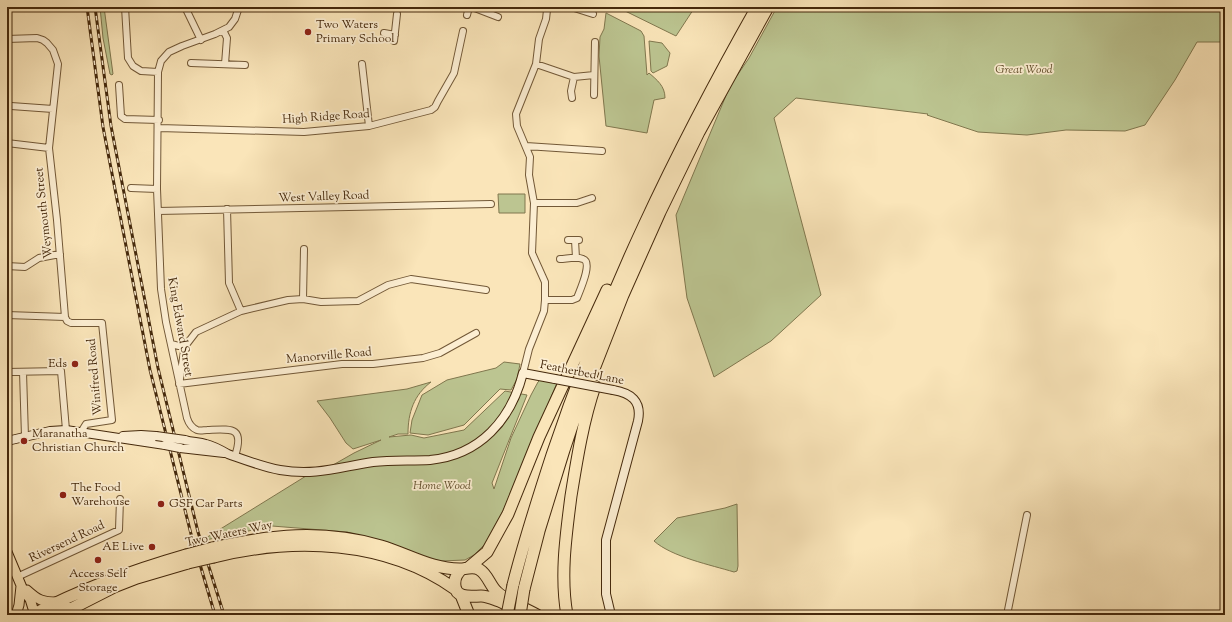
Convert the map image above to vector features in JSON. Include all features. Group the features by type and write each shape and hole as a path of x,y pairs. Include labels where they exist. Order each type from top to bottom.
{"highway":[{"path":"507,615 524,543 585,361 652,205 724,65 757,7"},
{"path":"520,615 524,589 539,531 559,465 574,420 626,288 663,206 699,132 768,7"},
{"path":"469,615 454,583 456,577 465,568 487,552 502,526 579,347 642,219 652,205"},
{"path":"567,615 564,590 564,556 576,465 591,398 602,365 606,341"},
{"name":"Two Waters Way","path":"33,614 57,602 124,574 213,552 245,541 274,537 296,535 329,536 354,539 381,546 440,568 465,568"},
{"name":"Two Waters Way","path":"213,552 301,544 359,550 402,562 440,579 458,592"},
{"name":"Two Waters Way","path":"59,615 114,587 187,559"},
{"path":"465,568 474,567 479,569 498,594 538,615"},
{"path":"458,592 467,597 480,596 498,601 524,615"}],"main road":[{"path":"7,552 22,588 30,599 33,614 81,603"},
{"path":"22,588 44,602 57,602"},
{"path":"16,615 20,605 22,588"},
{"path":"65,615 81,603"}],"street":[{"path":"125,7 128,58 133,66 142,71 158,72 161,61 169,52 224,30 235,19 239,7"},
{"path":"184,7 201,40"},
{"path":"467,15 469,7"},
{"path":"472,7 498,17"},
{"path":"523,373 529,348 544,311 545,300 544,282 532,253 534,203 529,175 530,157 517,126 516,114 536,64 540,39 548,10 546,7"},
{"path":"571,7 593,14"},
{"path":"384,33 395,38 397,14"},
{"path":"126,24 134,23"},
{"path":"224,30 227,38 225,64"},
{"name":"High Ridge Road","path":"159,128 304,132 369,126 431,110 435,107 454,74 463,31"},
{"name":"Weymouth Street","path":"7,39 37,38 47,43 53,50 58,64 49,148 65,317"},
{"path":"594,95 595,42"},
{"path":"190,63 245,65"},
{"path":"362,64 369,126"},
{"path":"536,64 574,77 594,75"},
{"name":"King Edward Street","path":"158,72 159,128 157,189 161,289 179,383 190,425 197,430 227,429 235,432 238,436 239,442 232,455"},
{"path":"572,98 571,91 574,77"},
{"path":"119,85 121,116 125,119 159,120"},
{"path":"11,106 52,109"},
{"path":"7,144 49,148"},
{"path":"526,146 602,151"},
{"path":"131,188 157,189"},
{"path":"534,203 576,203 592,198"},
{"name":"West Valley Road","path":"158,211 491,204"},
{"path":"227,209 229,283 240,311"},
{"path":"568,240 577,240 576,258"},
{"path":"303,299 304,249"},
{"path":"7,266 25,267 39,258 60,254"},
{"path":"545,300 572,300 578,298 587,266 586,261 576,258 560,259"},
{"path":"179,383 186,345 196,332 240,311 288,300 303,299 321,302 358,301 388,285 411,279 486,290"},
{"path":"7,315 65,317"},
{"name":"Winifred Road","path":"65,317 67,321 73,323 102,323 112,420 86,424 81,432"},
{"name":"Manorville Road","path":"179,383 342,364 373,364 423,358 440,352 476,333"},
{"path":"172,344 179,346 186,345"},
{"path":"7,372 61,371 66,430"},
{"path":"23,372 25,436"},
{"name":"Featherbed Lane","path":"116,437 141,435 185,440 206,444 232,455 271,468 308,473 328,471 375,462 431,460 452,455 471,447 479,442 499,424 511,406 518,391 523,373 625,393 632,397 636,403 639,413 606,540 606,594 611,615"},
{"name":"Featherbed Lane","path":"7,441 50,431 66,430 232,455"},
{"name":"Riversend Road","path":"17,577 119,530 120,499"},
{"path":"1007,615 1027,515"}],"green space":[{"path":"100,7 104,7 112,75 110,74 103,38"},
{"path":"617,7 695,7 676,36"},
{"name":"Great Wood","path":"777,7 1225,7 1225,42 1197,42 1175,80 1145,125 1125,131 1066,130 1027,135 978,132 927,115 928,114 796,98 774,118 821,295 771,341 714,377 687,298 676,215 730,86 749,58"},
{"path":"606,13 641,31 644,36 647,75 649,73 655,78 664,90 665,98 654,100 647,133 606,126 599,56 600,37 604,29"},
{"path":"649,41 662,43 670,53 667,66 653,73 651,71"},
{"path":"498,194 525,194 525,213 499,213"},
{"path":"504,362 520,364 517,379 511,390 500,389 464,425 428,435 410,433 412,420 422,395 447,380 496,368"},
{"name":"Home Wood","path":"540,380 557,383 503,511 485,544 474,555 465,560 441,561 429,559 410,551 347,532 272,526 201,541 306,476 319,473 354,453 381,440 353,449 346,443 317,401 407,389 431,382 416,398 409,418 408,434 398,434 389,437 411,435 424,438 464,430 505,391 527,395 492,483 494,489 511,438 531,395"},
{"path":"737,504 737,571 734,572 681,556 662,547 654,541 677,518"}],"railway":[{"path":"87,7 103,127 150,370 191,534 215,615"},
{"path":"95,7 111,126 158,368 198,532 224,615"}],"place":[{"name":"Two Waters Primary School","path":"308,32"},
{"name":"Eds","path":"75,364"},
{"name":"Maranatha Christian Church","path":"24,441"},
{"name":"The Food Warehouse","path":"63,495"},
{"name":"GSF Car Parts","path":"161,504"},
{"name":"AE Live","path":"152,547"},
{"name":"Access Self Storage","path":"98,560"}]}
